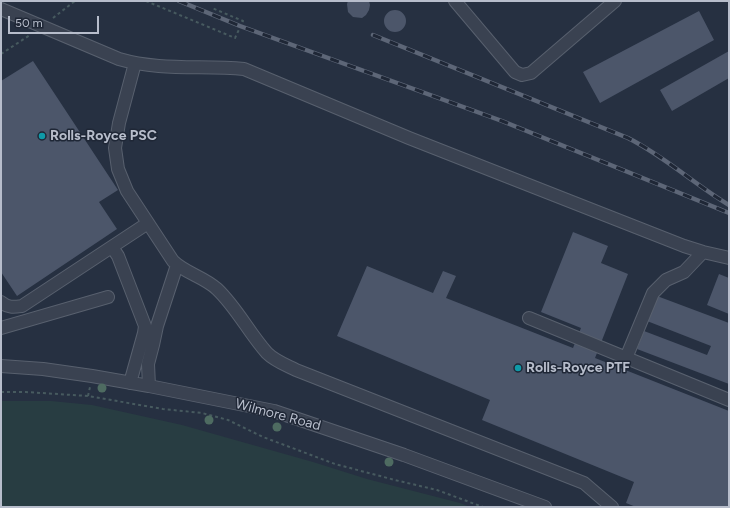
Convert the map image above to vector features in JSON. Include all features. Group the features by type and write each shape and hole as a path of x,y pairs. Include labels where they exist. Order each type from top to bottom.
{"street":[{"path":"455,1 515,72 522,75 531,73 616,1"},
{"path":"1,9 119,59 135,63 189,68 223,67 244,69 409,138 703,252 729,258"},
{"path":"135,63 119,123 115,148 118,169 128,192 162,247 177,265 216,288 233,307 267,353 282,363 324,382 584,483 612,507"},
{"path":"1,302 5,306 22,306 148,223"},
{"path":"112,247 118,256 145,326 130,383"},
{"path":"626,358 653,292 666,280 684,272 703,252"},
{"path":"149,386 148,364 157,326 177,265"},
{"path":"28,320 36,297"},
{"path":"1,328 108,297"},
{"path":"529,318 729,400"},
{"name":"Wilmore Road","path":"1,366 43,369 149,386 274,410 348,435 529,504 545,507"}],"path":[{"path":"146,1 235,38 243,21 212,8"},
{"path":"1,392 88,396 163,410 202,413 228,420 263,437 335,464 437,490 483,507"}],"green space":[{"path":"1,401 51,401 92,405 182,425 367,479 460,503 470,507 1,507"}],"building":[{"path":"348,1 369,1 369,10 362,18 353,17 348,12"},
{"path":"395,10 403,13 406,21 403,29 395,32 387,29 384,21 387,13"},
{"path":"699,11 714,40 600,103 583,72"},
{"path":"729,51 729,78 672,111 660,90"},
{"name":"Rolls-Royce PSC","path":"33,61 118,190 99,202 117,229 17,296 1,272 1,81"},
{"name":"Rolls-Royce PTF","path":"573,232 608,246 601,263 628,274 595,358 729,411 729,507 636,507 626,503 634,482 482,420 490,400 337,336 367,266 433,293 443,271 456,276 446,298 573,348 581,328 541,312"},
{"path":"719,274 729,278 729,314 707,305"},
{"path":"657,296 729,323 729,384 637,349 644,331 707,355 711,346 647,321"}],"railway":[{"path":"179,1 240,26 502,121 729,213"},
{"path":"373,35 628,138 654,153 729,205"}],"place":[{"name":"Rolls-Royce PSC","path":"42,136"},
{"name":"Rolls-Royce PTF","path":"518,368"}]}
